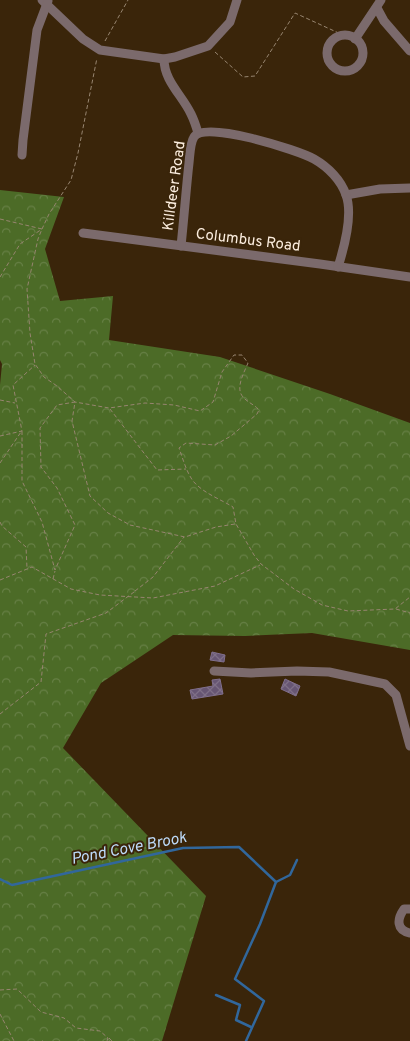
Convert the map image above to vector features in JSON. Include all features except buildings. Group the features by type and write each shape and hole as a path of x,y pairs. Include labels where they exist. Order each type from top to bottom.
{"street":[{"path":"46,1 83,39 100,50 164,59 208,46 230,22 237,0"},
{"path":"22,155 36,40 46,1"},
{"path":"355,39 378,4"},
{"path":"378,4 384,21 410,52"},
{"path":"343,36 355,39 362,51 362,60 356,68 347,71 340,71 333,67 327,56 327,49 331,42 343,36"},
{"path":"164,59 166,76 191,113 198,133"},
{"name":"Killdeer Road","path":"180,246 192,144 194,137 198,133 206,131 221,132 275,144 301,153 324,166 334,176 346,194"},
{"path":"338,266 345,244 347,228 348,202 346,194 380,189 410,188"},
{"name":"Columbus Road","path":"83,233 338,266 410,278"},
{"path":"214,671 251,673 329,672 385,684 396,695 410,746"},
{"path":"410,908 404,909 399,916 399,923 402,929 410,933"}],"path":[{"path":"75,402 44,377 36,364 30,333 27,289 38,239 49,214 71,180 95,63 100,50 128,0"},
{"path":"208,46 243,77 255,76 295,13 343,36"},
{"path":"0,219 42,230"},
{"path":"0,277 20,244 42,230"},
{"path":"53,579 55,570 75,525 57,488 41,467 40,428 57,405 75,402 109,408 144,403 174,405 200,411 213,402 222,372 234,355 242,355 248,363 240,383 240,390 243,397 259,410 257,414 231,436 214,445 186,443 179,448 194,481 204,490 233,507 236,524 254,555 261,564 294,589 322,605 348,612 395,609 410,613"},
{"path":"36,364 12,385 22,432 22,481 42,522 55,570"},
{"path":"0,400 16,403"},
{"path":"75,402 72,421 90,496 108,513 130,525 185,537 216,527 236,524"},
{"path":"109,408 157,470 187,469"},
{"path":"0,436 22,432"},
{"path":"0,462 22,432"},
{"path":"0,522 26,547 27,569"},
{"path":"0,714 41,682 46,634 106,613 153,577 185,537"},
{"path":"0,580 32,567 71,589 100,596 153,598 215,586 261,564"},
{"path":"131,597 134,592"},
{"path":"395,609 410,596"},
{"path":"0,990 17,989 40,1012 64,1018 76,1028 100,1031 112,1041"},
{"path":"0,1014 14,1041"}],"green space":[{"path":"0,190 64,197 45,249 60,301 113,296 109,340 220,357 410,423 410,650 312,633 245,636 173,635 101,683 63,748 206,896 162,1041 0,1041 0,385 2,364 0,360"}],"waterway":[{"name":"Pond Cove Brook","path":"0,879 12,885 183,848 239,847 276,882 260,924 235,979 264,1001 246,1041"},
{"path":"276,882 290,875 297,860"},
{"path":"216,995 240,1005 236,1020 251,1027"}]}
